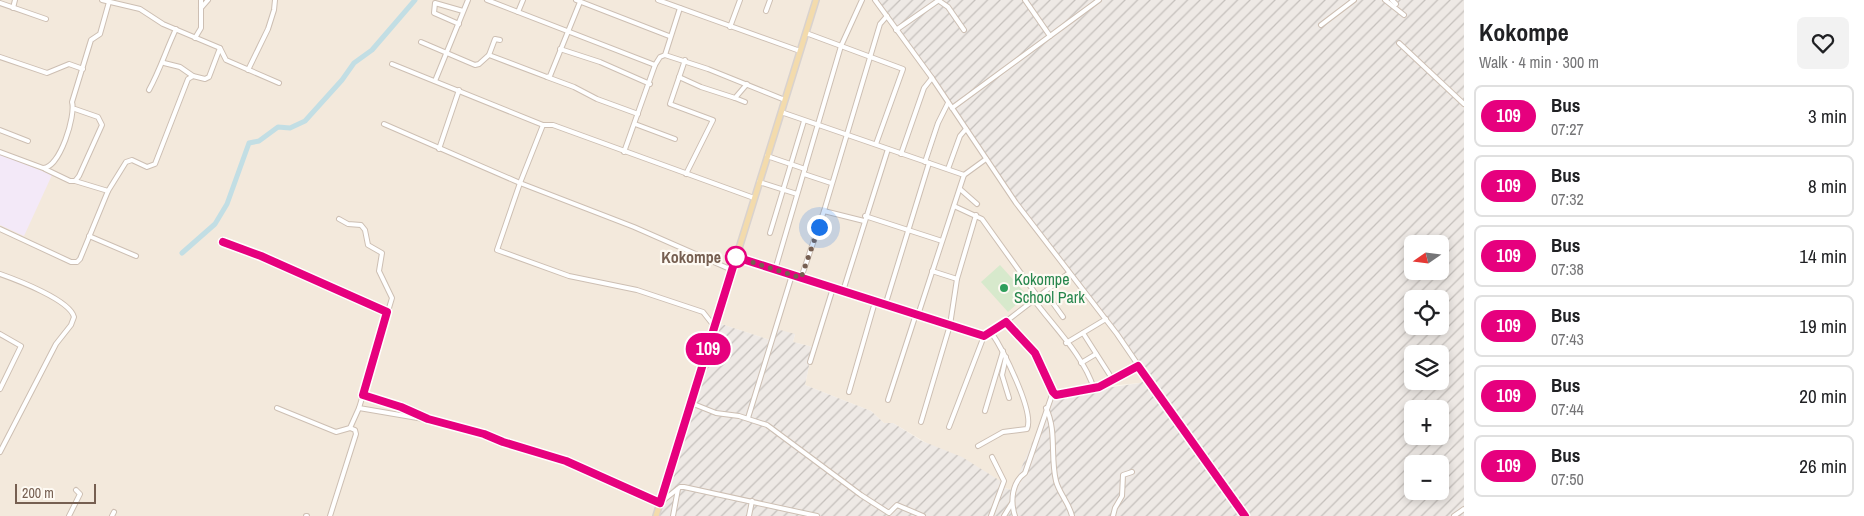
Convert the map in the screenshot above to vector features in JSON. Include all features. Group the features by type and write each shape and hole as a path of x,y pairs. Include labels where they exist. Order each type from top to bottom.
{"main road":[{"path":"656,516 816,0"}],"street":[{"path":"13,8 15,0"},
{"path":"102,0 140,9 163,24 220,48 226,60 279,83"},
{"path":"195,38 201,28 201,0"},
{"path":"201,8 208,0"},
{"path":"248,70 268,30 275,0"},
{"path":"435,81 468,0"},
{"path":"487,0 655,65"},
{"path":"518,12 522,0"},
{"path":"658,0 800,51"},
{"path":"730,27 740,0"},
{"path":"766,12 770,0"},
{"path":"775,270 841,46 862,0"},
{"path":"875,0 932,78 1016,203 1106,319 1245,516"},
{"path":"896,30 939,0 948,7 964,30"},
{"path":"1025,0 1050,36"},
{"path":"952,108 1099,0"},
{"path":"1321,25 1322,22 1354,0"},
{"path":"1385,0 1404,15"},
{"path":"1392,0 1396,4"},
{"path":"547,77 550,76 578,1 669,36"},
{"path":"45,169 49,167 63,148 75,109 72,102 91,40 100,34 109,2"},
{"path":"458,24 434,14 435,4 437,2 463,11"},
{"path":"0,3 46,19"},
{"path":"665,55 669,36 680,8"},
{"path":"801,278 824,211 880,24 887,16"},
{"path":"149,90 164,64 164,55 176,29"},
{"path":"806,33 903,69 876,144"},
{"path":"421,42 479,64 488,55 495,39 500,40"},
{"path":"1399,43 1464,104"},
{"path":"164,64 180,67 193,76 205,79 209,76 220,48"},
{"path":"560,49 600,62 650,84"},
{"path":"488,55 574,86 596,100 638,114"},
{"path":"624,152 650,84 655,65 660,57 665,55 685,60 785,100"},
{"path":"0,57 47,73 69,64 83,70"},
{"path":"685,60 670,101 672,106 713,120 686,174"},
{"path":"392,64 543,125 553,126 754,198"},
{"path":"0,229 72,262 77,262 80,259 108,191 126,162 132,160 147,167 155,164 188,79 193,76"},
{"path":"679,77 701,87 745,102"},
{"path":"901,154 924,88 932,78"},
{"path":"735,98 747,84"},
{"path":"439,149 459,90"},
{"path":"885,306 910,230 938,123 948,103"},
{"path":"74,181 79,176 102,125 98,117 75,109"},
{"path":"781,112 964,175"},
{"path":"770,233 804,121"},
{"path":"384,124 520,183 634,227 732,270"},
{"path":"635,124 675,139"},
{"path":"543,125 496,250 569,276 637,290 703,312 714,326"},
{"path":"948,169 960,136 966,129"},
{"path":"0,130 28,142"},
{"path":"843,291 865,216 888,150"},
{"path":"0,152 74,181 108,191"},
{"path":"767,156 791,164 831,184"},
{"path":"888,400 964,175 986,159"},
{"path":"758,182 797,194"},
{"path":"960,189 977,204"},
{"path":"954,206 976,215 994,234 1036,299 1081,363 1091,379 1094,389"},
{"path":"824,211 864,221"},
{"path":"921,422 950,325 957,279 976,215"},
{"path":"865,216 942,241"},
{"path":"277,408 336,432 350,428 359,408 392,298 379,271 382,254 368,245 365,230 361,225 348,224 339,219"},
{"path":"89,236 136,256"},
{"path":"223,242 261,256 387,312"},
{"path":"736,257 984,336"},
{"path":"932,272 957,279"},
{"path":"949,427 984,336 1006,322 1069,273"},
{"path":"0,274 24,283 66,305 74,317 71,325 56,344 0,452"},
{"path":"748,418 792,275"},
{"path":"810,362 833,288"},
{"path":"1045,292 1062,317"},
{"path":"849,392 875,302"},
{"path":"1066,343 1106,319"},
{"path":"1004,516 1012,503 1018,478 1024,473 1053,392 1035,353 1006,322"},
{"path":"978,446 1003,432 1028,428 1025,406 1006,356 991,332"},
{"path":"1083,333 1113,380"},
{"path":"0,334 21,346 0,389"},
{"path":"1003,350 1000,370 1009,398"},
{"path":"1081,363 1096,354"},
{"path":"985,411 1006,356"},
{"path":"1053,392 1060,394 1094,389 1138,366"},
{"path":"363,395 401,407 428,419"},
{"path":"691,403 716,413 748,418 772,428 861,495 889,513 897,505 922,516"},
{"path":"359,408 428,419 484,434 503,442 566,461 660,503 684,486 817,516"},
{"path":"1046,408 1053,423 1052,456 1056,482 1068,503 1072,516"},
{"path":"330,516 356,434 350,428"},
{"path":"991,516 1004,481 992,457"},
{"path":"1114,516 1115,508 1122,496 1124,476 1132,472"},
{"path":"673,516 678,489"},
{"path":"69,516 80,494 76,490"},
{"path":"749,516 752,501"},
{"path":"1012,503 1015,516"},
{"path":"1454,516 1464,509"}],"shaded area":[{"path":"0,0 876,0 1147,377 1140,383 1108,386 1013,490 1000,487 893,423 884,423 871,411 805,385 813,347 793,342 795,334 770,340 718,323 659,516 0,516"},
{"path":"876,0 1464,0 1464,516 659,516 718,323 770,340 773,328 795,334 793,342 813,347 805,385 871,411 884,423 893,423 922,441 962,457 1002,482 1000,487 1012,490 1052,396 1140,383 1147,377 1003,182"},
{"path":"0,154 52,175 24,236 0,225"}],"green space":[{"name":"Kokompe School Park","path":"1000,265 1027,295 1008,312 981,282"}],"waterway":[{"path":"182,253 215,224 227,204 249,143 259,141 278,127 290,128 305,121 342,80 354,63 372,50 415,0"}],"bus line":[{"name":"109","path":"223,242 245,252 261,256 387,312 363,395 401,407 428,419 484,434 503,442 566,461 660,503 736,257 984,336 1006,322 1035,353 1056,395 1099,387 1138,366 1245,516"}],"place":[{"name":"Kokompe","path":"736,257"},
{"name":"Kokompe School Park","path":"1004,288"}],"route":[{"path":"736,257 801,278 819,227"}]}
